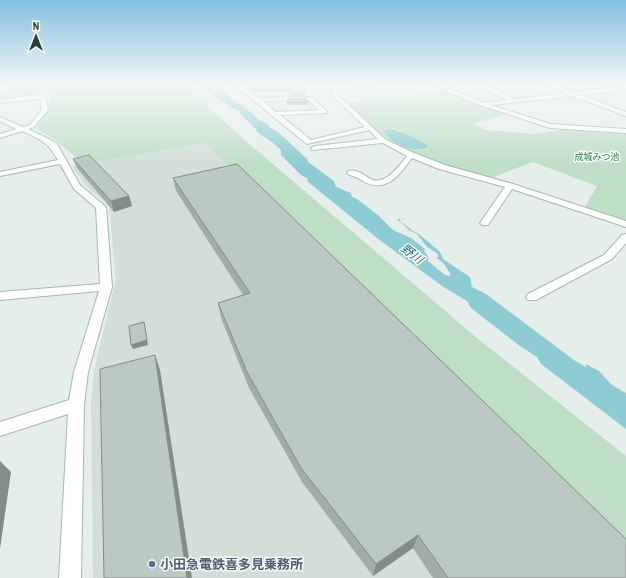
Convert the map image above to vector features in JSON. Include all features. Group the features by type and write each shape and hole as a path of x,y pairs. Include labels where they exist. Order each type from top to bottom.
{"street":[{"path":"0,136 32,126 43,111"},
{"path":"270,111 310,142 370,128"},
{"path":"274,114 325,112 324,111"},
{"path":"352,111 384,141 411,155 442,167 510,186 626,224"},
{"path":"504,111 550,126 626,131"},
{"path":"0,119 25,129 47,140 54,146 77,187 101,207 106,287 81,372 76,405 70,578"},
{"path":"315,148 384,141"},
{"path":"351,173 357,173 371,183 383,182 394,175 411,155"},
{"path":"0,174 62,161"},
{"path":"485,223 510,186"},
{"path":"532,297 608,257 626,237"},
{"path":"0,296 106,287"},
{"path":"0,429 76,405"}],"shaded area":[{"path":"205,143 626,557 626,578 93,578 91,403 94,370 116,280 109,206 85,185 72,166"}],"green space":[{"path":"48,111 212,111 477,338 626,456 626,557 205,143 84,164 54,139 36,129"},
{"name":"成城みつ池","path":"350,111 505,111 511,113 472,124 486,130 535,134 577,128 626,132 626,221 584,208 597,186 533,162 494,177 435,164 383,142"}],"water":[{"name":"野川","path":"240,111 249,111 258,119 278,132 307,159 308,162 334,181 336,187 351,193 352,197 357,199 378,215 393,230 411,238 425,249 424,251 428,256 428,261 445,275 450,276 451,275 444,264 436,257 439,257 437,253 427,247 417,234 409,230 397,219 407,218 400,219 400,221 419,234 440,252 443,259 470,277 472,287 486,294 574,360 586,367 586,364 599,371 612,385 626,393 626,429 541,364 537,357 520,346 471,308 467,301 442,286 377,238 307,181 308,179 301,175 281,155 281,150 257,132 256,129 240,114"},
{"path":"390,129 411,136 429,146 411,149 398,144 384,132 385,130"}],"building":[{"path":"89,155 129,196 111,201 73,159"},
{"path":"237,164 626,539 626,578 448,578 418,535 376,564 301,468 247,372 218,303 250,293 173,178"},
{"path":"144,322 147,340 131,345 129,326"},
{"path":"155,355 187,578 104,578 100,369"}],"place":[{"name":"小田急電鉄喜多見乗務所","path":"152,564"}]}
